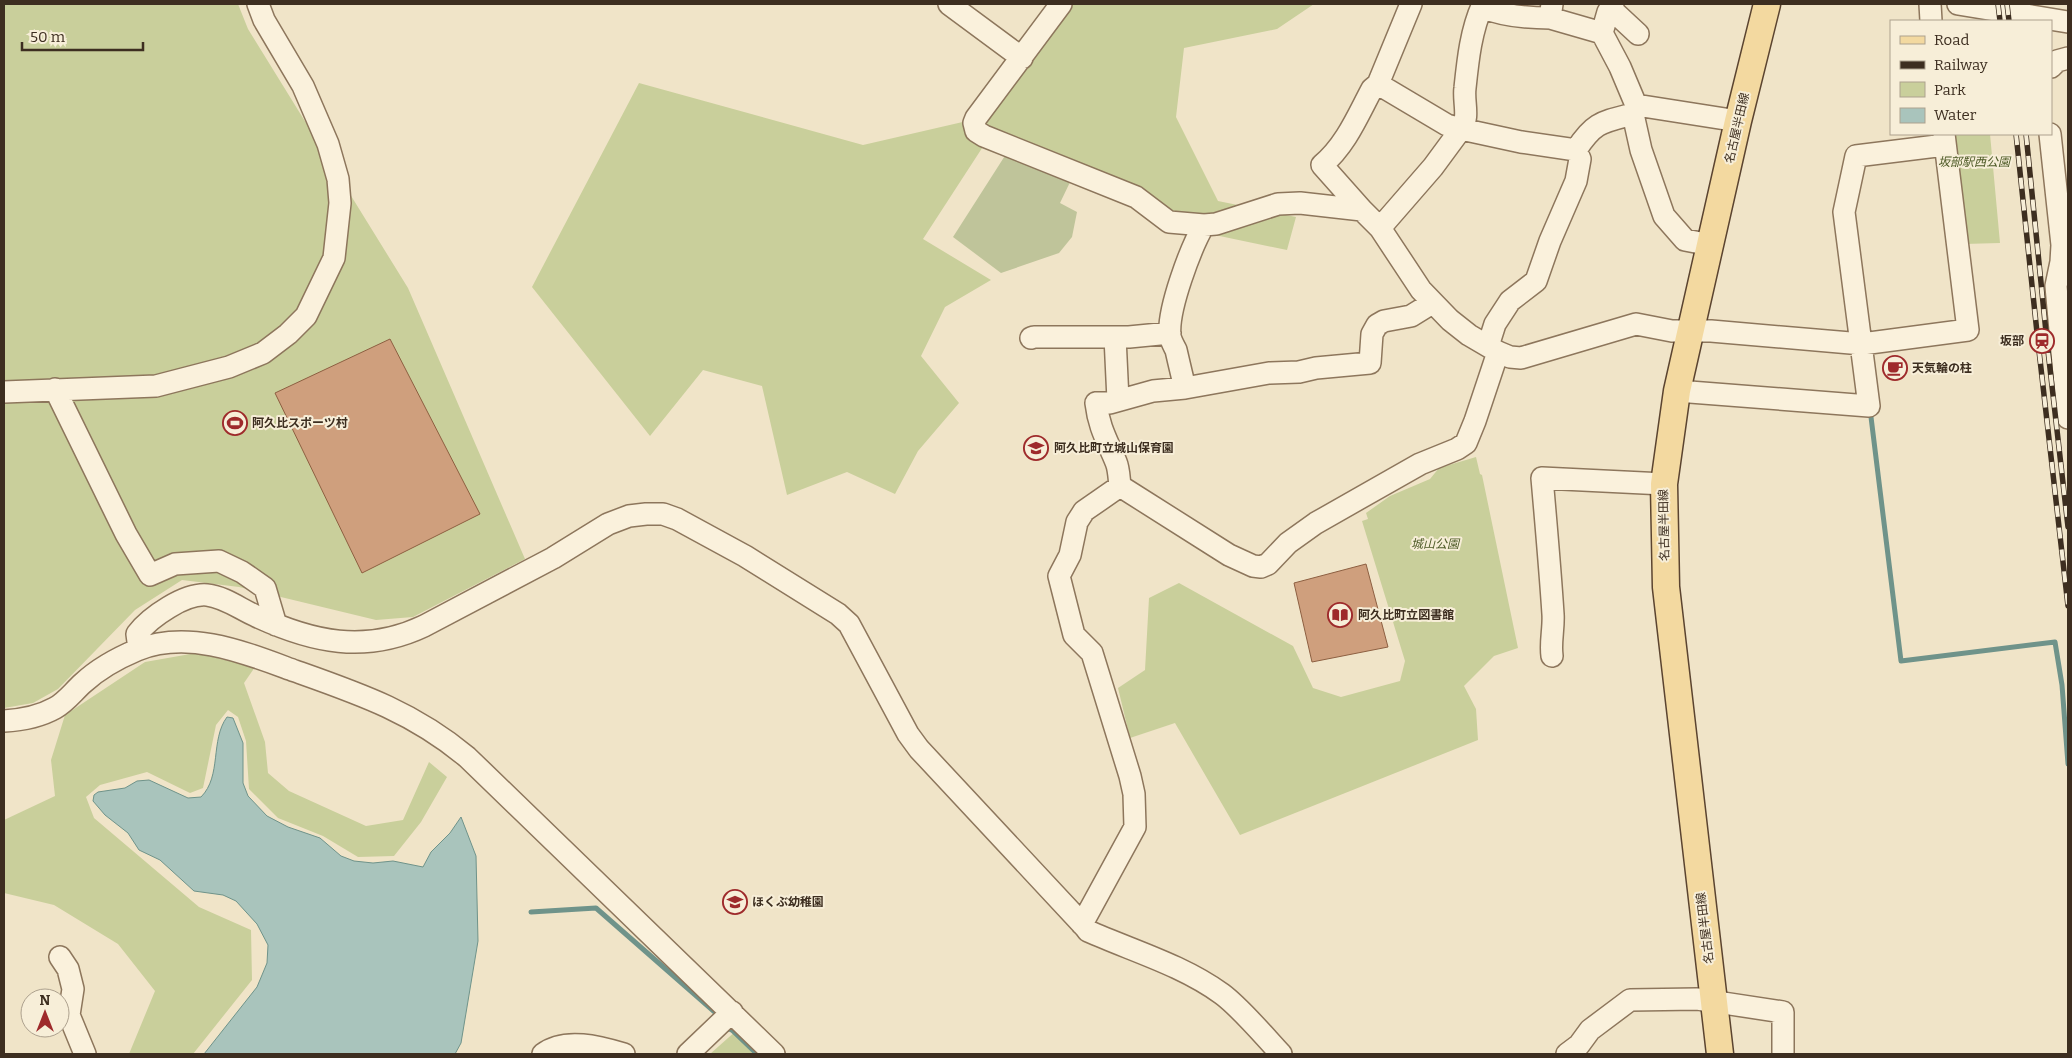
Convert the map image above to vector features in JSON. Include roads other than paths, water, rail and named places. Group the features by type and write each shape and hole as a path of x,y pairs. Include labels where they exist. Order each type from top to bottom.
{"main road":[{"name":"名古屋半田線","path":"1720,1054 1666,588 1664,484 1677,391 1738,121 1768,4"}],"street":[{"path":"4,392 156,386 229,367 263,353 288,334 306,316 334,258 340,204 338,179 328,144 303,86 264,20 258,4"},
{"path":"949,4 1022,58"},
{"path":"1061,4 976,118 974,123 976,131 984,136 1136,197 1169,222 1204,225 1231,220 1278,204 1300,203 1362,210"},
{"path":"1411,4 1378,84 1372,89 1350,131 1333,156 1322,164 1380,228 1421,290 1432,303 1469,336 1510,357 1521,358 1636,324 1672,332 1711,331 1862,344 1968,330 1944,140 1856,156 1844,212 1862,344 1869,406 1677,391"},
{"path":"1930,4 1931,20"},
{"path":"1958,4 2068,22"},
{"path":"1380,228 1433,167 1465,123 1464,89 1473,31 1482,5 1517,16 1551,11 1602,33 1620,67 1634,110 1641,150 1664,216 1685,240 1711,245"},
{"path":"1602,33 1611,6 1638,34"},
{"path":"2052,66 2057,61 2068,58"},
{"path":"1378,84 1447,125 1521,142 1576,150"},
{"path":"1576,150 1587,133 1594,128 1634,110 1738,121"},
{"path":"2050,135 2062,245 2056,286 2068,418"},
{"path":"1432,303 1411,316 1384,321 1377,325 1372,334 1370,363 1316,368 1300,372 1269,373 1185,388 1153,390 1110,403 1096,403 1106,443 1117,464 1120,486 1229,555 1253,566 1260,566 1268,564 1288,544 1316,522 1420,464 1457,449 1466,443 1475,421 1493,349 1495,324 1510,301 1536,281 1550,241 1576,182 1580,159 1576,150"},
{"path":"1185,388 1170,333 1174,306 1195,240 1204,225"},
{"path":"1031,338 1034,336 1115,337 1170,333"},
{"path":"1115,337 1118,400"},
{"path":"55,389 126,534 150,575 175,564 219,561 265,588 276,625"},
{"path":"1552,656 1550,646 1554,628 1542,478 1664,484"},
{"path":"1082,924 1135,827 1134,794 1092,653 1074,635 1059,576 1070,555 1077,522 1084,511 1120,486"},
{"path":"139,649 137,634 144,625 187,597 205,594 220,597 276,625 326,640 370,643 387,640 408,634 432,622 553,558 608,524 629,516 666,515 745,556 838,614 849,624 908,734 919,749 1088,931 1166,963 1204,982 1224,996 1281,1054"},
{"path":"4,721 29,718 56,708 100,669 139,649 163,643 187,642 234,650 363,695 405,714 448,741 774,1054"},
{"path":"60,957 68,969 73,989 69,1015 85,1054"},
{"path":"1568,1054 1579,1045 1590,1030 1630,1000 1713,1001 1782,1012 1783,1054"},
{"path":"688,1054 732,1012"},
{"path":"543,1054 555,1048 569,1045 588,1046 624,1054"}],"water":[{"path":"227,717 233,718 243,743 243,783 248,796 267,816 288,827 320,838 341,856 354,861 373,863 393,861 423,867 431,852 450,833 461,817 476,856 478,941 461,1043 455,1054 204,1054 257,987 267,963 268,945 257,924 236,901 223,895 194,891 160,860 139,850 128,833 105,815 93,801 94,795 98,792 125,788 137,781 149,780 188,798 201,797 212,779 219,736"}],"waterway":[{"path":"1871,417 1901,661 2055,642 2062,685 2068,764"},
{"path":"531,912 596,908 717,1014"},
{"path":"723,1030 730,1029 733,1031 757,1054"}],"railway":[{"path":"1998,4 2000,20"},
{"path":"2007,4 2009,20"},
{"path":"2016,135 2068,606"},
{"path":"2026,135 2068,527"}],"place":[{"name":"坂部","path":"2042,341"},
{"name":"天気輪の柱","path":"1895,368"},
{"name":"阿久比スポーツ村","path":"235,423"},
{"name":"阿久比町立城山保育園","path":"1036,448"},
{"name":"阿久比町立図書館","path":"1340,615"},
{"name":"ほくぶ幼稚園","path":"735,902"}],"park label":[{"name":"坂部駅西公園","path":"1974,162"},
{"name":"城山公園","path":"1435,544"}]}
